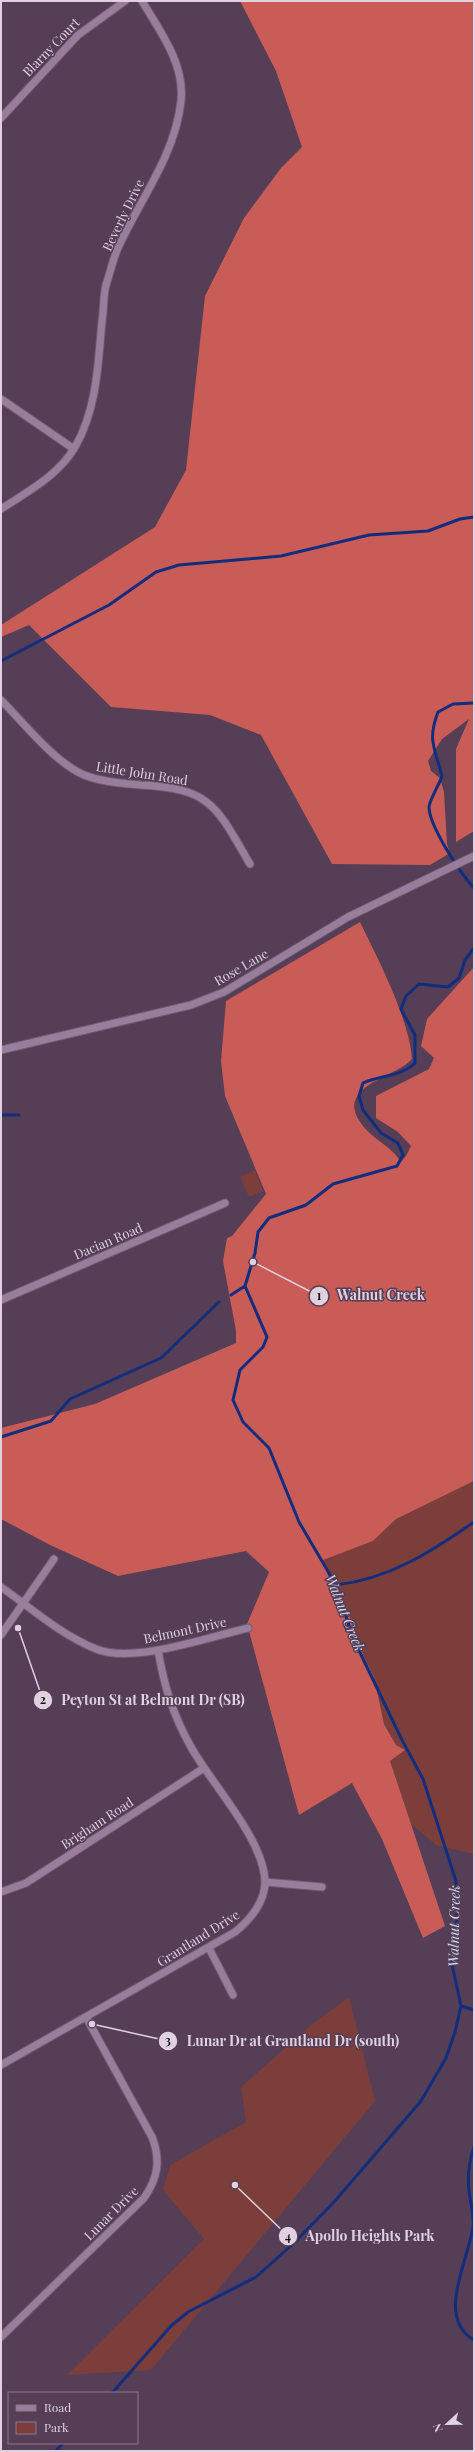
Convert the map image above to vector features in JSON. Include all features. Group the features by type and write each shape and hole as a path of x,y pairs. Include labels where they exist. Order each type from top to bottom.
{"street":[{"name":"Blarny Court","path":"1,118 78,35 125,1"},
{"name":"Beverly Drive","path":"1,509 43,482 74,449 86,425 93,399 106,287 118,248 169,150 181,100 174,58 142,1"},
{"path":"1,399 74,449"},
{"name":"Little John Road","path":"1,700 66,763 82,774 102,780 178,788 202,798 219,813 250,864"},
{"name":"Rose Lane","path":"1,1050 191,1004 224,992 348,917 473,857"},
{"name":"Dacian Road","path":"1,1300 225,1203"},
{"path":"1,1635 54,1559"},
{"name":"Belmont Drive","path":"1,1587 73,1638 97,1650 115,1654 158,1650 248,1628"},
{"path":"158,1650 164,1686 175,1715 204,1768 247,1833 258,1854 265,1882 322,1887"},
{"name":"Brigham Road","path":"1,1892 26,1883 204,1768"},
{"name":"Grantland Drive","path":"1,2065 235,1932 250,1919 262,1896 265,1882"},
{"path":"209,1948 233,1995"},
{"name":"Lunar Drive","path":"1,2336 144,2198 155,2180 158,2156 152,2137 86,2017"}],"green space":[{"path":"255,1170 263,1191 249,1197 240,1177"},
{"path":"474,1481 474,1854 436,1845 410,1823 390,1761 405,1750 396,1745 384,1723 374,1677 364,1657 346,1606 333,1591 323,1559 373,1541 396,1519"},
{"path":"349,1997 375,2101 151,2370 67,2375 204,2239 163,2190 170,2165 246,2122 241,2087 311,2025"}],"shaded area":[{"path":"240,1 474,1 474,831 456,842 456,749 469,719 442,739 428,761 431,771 440,778 444,792 447,844 450,853 430,865 332,864 261,735 210,715 111,707 29,625 1,637 1,625 155,527 186,470 205,296 244,218 281,168 302,147 276,71"},
{"path":"360,922 384,971 399,1007 410,1043 412,1059 404,1066 360,1092 355,1101 355,1112 367,1131 391,1150 399,1159 397,1166 406,1156 411,1146 398,1132 376,1118 376,1096 429,1069 434,1058 421,1046 427,1019 474,967 474,1481 396,1519 373,1541 323,1560 333,1591 346,1606 364,1657 374,1677 384,1724 396,1745 405,1750 390,1761 445,1926 423,1938 382,1839 352,1783 299,1815 247,1624 269,1572 246,1551 118,1576 50,1545 1,1519 1,1428 95,1404 236,1343 236,1331 223,1261 227,1238 232,1236 266,1194 225,1096 221,1061 226,1001"}],"waterway":[{"path":"1,661 109,605 156,572 179,565 281,556 369,535 428,531 460,519 474,517"},
{"name":"Walnut Creek","path":"474,703 453,704 438,712 433,730 433,744 442,776 429,807 434,826 440,837 461,872 474,888"},
{"name":"Walnut Creek","path":"461,2006 452,1964 457,1919 456,1881 423,1779 402,1740 353,1638 336,1585 299,1522 269,1448 243,1422 233,1400 240,1370 263,1347 267,1337 245,1286 255,1253 258,1232 269,1218 306,1205 333,1184 397,1166 403,1155 398,1143 381,1133 363,1110 359,1096 363,1083 403,1071 415,1063 415,1035 401,1009 406,996 419,984 448,987 459,978 465,960 474,948"},
{"path":"1,1115 19,1115"},
{"path":"231,1295 245,1286"},
{"path":"1,1437 51,1421 70,1399 161,1358 219,1302"},
{"path":"336,1585 374,1577 392,1570 425,1554 474,1522"},
{"name":"Walnut Creek","path":"461,2006 474,2010"},
{"path":"113,2392 171,2326 188,2312 256,2277 294,2243 334,2202 421,2101 446,2058 455,2032 461,2006"},
{"name":"Walnut Creek","path":"474,2147 468,2173 473,2226 457,2287 455,2303 457,2317 463,2330 474,2340"},
{"path":"56,2451 62,2444"}],"place":[{"name":"Walnut Creek","path":"253,1262"},
{"name":"Peyton St at Belmont Dr (SB)","path":"18,1628"},
{"name":"Lunar Dr at Grantland Dr (south)","path":"92,2024"},
{"name":"Apollo Heights Park","path":"235,2185"}]}
